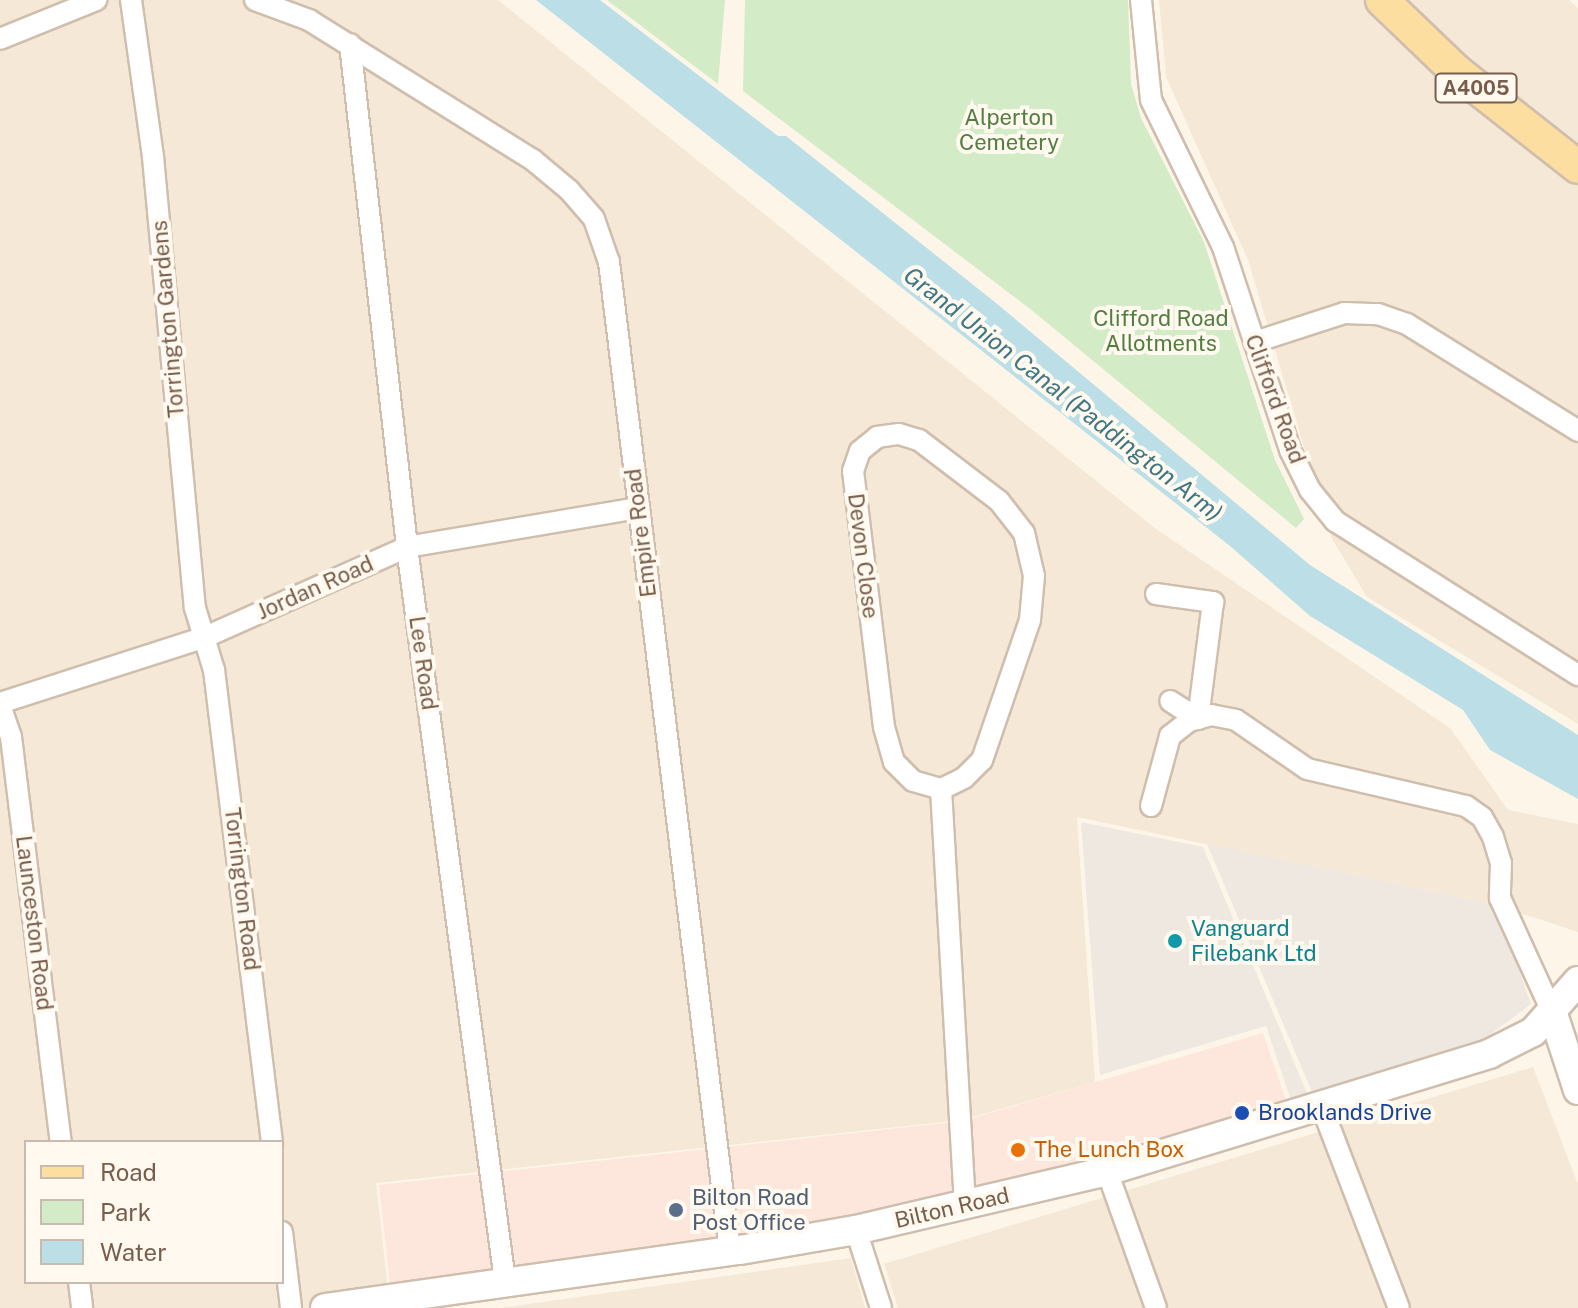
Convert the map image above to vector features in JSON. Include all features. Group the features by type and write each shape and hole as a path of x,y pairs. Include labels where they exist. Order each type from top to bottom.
{"main road":[{"name":"A4005","path":"1382,0 1456,71 1578,167"}],"street":[{"path":"0,39 96,0"},
{"name":"Torrington Gardens","path":"131,0 153,157 195,608 203,638"},
{"name":"Empire Road","path":"255,0 309,20 533,160 569,190 594,219 609,262 730,1252"},
{"name":"Clifford Road","path":"1141,0 1151,100 1210,215 1290,450 1310,490 1335,521 1578,675"},
{"name":"Lee Road","path":"350,44 407,547 505,1281"},
{"path":"1255,342 1344,313 1378,314 1407,324 1578,431"},
{"name":"Devon Close","path":"899,434 919,440 999,501 1024,533 1034,576 1030,620 982,760 964,778 941,789 913,781 894,762 884,727 853,471 860,451 877,437 899,434"},
{"name":"Jordan Road","path":"0,704 203,638 407,547 638,508"},
{"path":"1156,594 1213,602 1198,719"},
{"name":"Torrington Road","path":"203,638 216,685 272,1140"},
{"path":"1170,701 1198,719 1236,720 1307,769 1466,806 1482,817 1501,863 1500,898 1509,924 1553,1014 1578,1090"},
{"name":"Launceston Road","path":"0,704 11,737 61,1140"},
{"path":"1151,806 1170,736 1198,719"},
{"path":"1156,784 1176,790"},
{"path":"941,789 965,1206"},
{"name":"Bilton Road","path":"325,1308 730,1252 856,1230 1107,1171 1489,1054 1533,1032 1553,1014 1578,981"},
{"path":"1321,1105 1399,1308"},
{"path":"1107,1171 1156,1308"},
{"path":"856,1230 881,1308"},
{"path":"284,1249 291,1308"},
{"path":"79,1284 82,1308"}],"shaded area":[{"path":"0,0 498,0 1156,529 1450,728 1508,810 1578,824 1578,932 1496,905 1077,817 1095,1082 962,1120 376,1183 389,1298 313,1308 0,1308"},
{"path":"1159,0 1569,0 1578,8 1578,724 1367,597 1331,537 1248,260 1166,77"},
{"path":"1081,822 1203,847 1307,1093 1290,1098 1266,1026 1100,1075"},
{"path":"1207,844 1496,905 1531,1004 1486,1038 1312,1092"},
{"path":"1263,1033 1286,1100 1100,1159 883,1212 391,1295 379,1185 962,1121"},
{"path":"1533,1067 1578,1184 1578,1308 898,1308 884,1264"},
{"path":"851,1258 865,1308 501,1308"}],"green space":[{"path":"607,0 725,0 718,84"},
{"name":"Alperton Cemetery","path":"745,0 1128,0 1131,84 1141,118 1204,242 1275,460 1304,519 1296,528 1029,308 743,91"}],"water":[{"name":"Grand Union Canal (Paddington Arm)","path":"536,0 600,0 778,136 786,136 996,303 1310,565 1578,735 1578,799 1490,750 1463,710 1310,616 1230,546"}],"place":[{"name":"Vanguard Filebank Ltd","path":"1175,941"},
{"name":"Brooklands Drive","path":"1242,1113"},
{"name":"The Lunch Box","path":"1018,1150"},
{"name":"Bilton Road Post Office","path":"676,1210"}],"park label":[{"name":"Clifford Road Allotments","path":"1161,330"}]}
